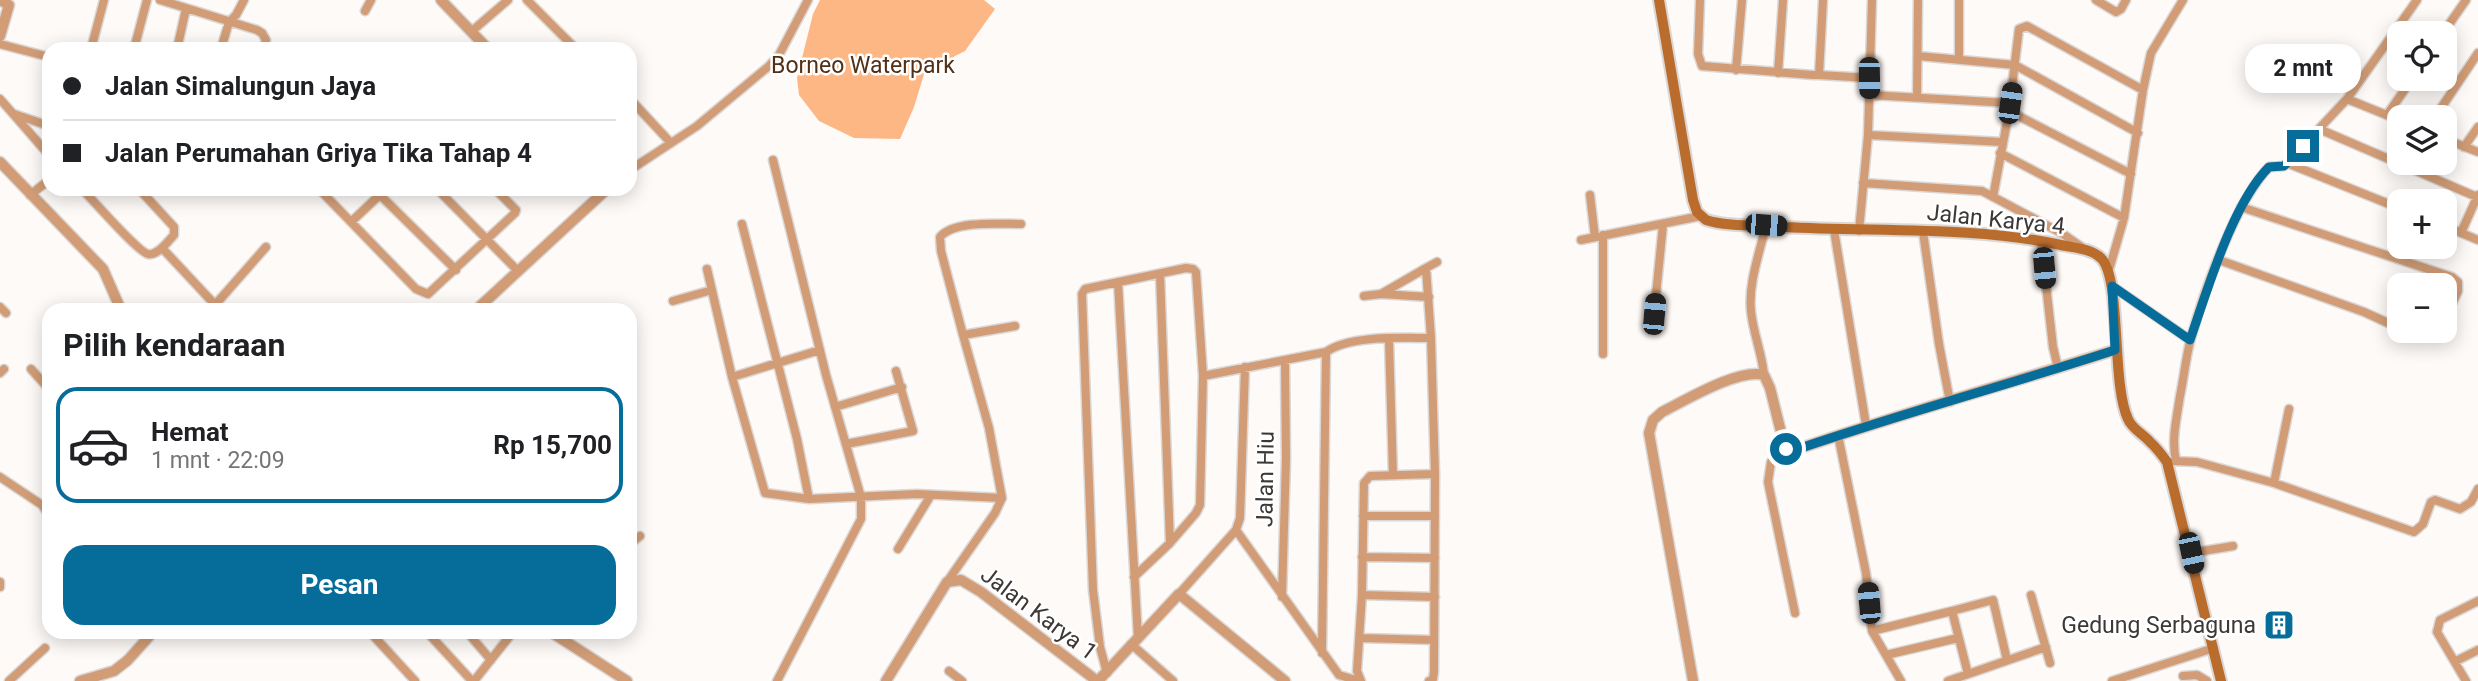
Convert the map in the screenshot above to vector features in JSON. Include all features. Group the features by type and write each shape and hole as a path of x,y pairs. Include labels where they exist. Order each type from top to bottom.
{"main road":[{"path":"1659,0 1693,200 1701,216"},
{"name":"Jalan Karya 4","path":"1701,216 1712,222 1834,230 1923,232 2041,241 2085,250 2099,257 2109,270"},
{"path":"2109,270 2115,350 2128,420 2172,461 2221,681"}],"street":[{"path":"93,42 104,0"},
{"path":"136,42 147,0"},
{"path":"160,0 262,33 265,42"},
{"path":"223,42 229,22 244,0"},
{"path":"365,10 371,0"},
{"path":"441,0 482,42"},
{"path":"472,31 508,0"},
{"path":"527,0 569,42"},
{"path":"637,165 697,126 769,66 779,55 808,0"},
{"path":"1700,0 1700,64 1703,67 1869,78"},
{"path":"1736,70 1742,0"},
{"path":"1778,73 1783,0"},
{"path":"1819,75 1823,0"},
{"path":"1859,231 1868,135 1872,0"},
{"path":"1917,97 1919,0"},
{"path":"1959,0 1959,58"},
{"path":"2096,0 2116,12 2126,0"},
{"path":"2109,270 2124,218 2151,53 2183,0"},
{"path":"2417,0 2347,99 2284,166 2269,167 2259,177 2241,207 2190,340 2172,461 2197,462 2274,483 2414,532 2423,524 2431,502 2435,500 2460,509 2472,502 2478,489"},
{"path":"2451,21 2466,0"},
{"path":"0,36 6,2"},
{"path":"178,42 181,5"},
{"path":"1993,197 2019,29 2027,26 2143,90"},
{"path":"0,44 42,55"},
{"path":"2443,105 2478,53"},
{"path":"1918,56 2015,65 2138,132"},
{"path":"1870,95 2009,107 2132,174"},
{"path":"0,99 42,147"},
{"path":"2347,99 2387,115"},
{"path":"637,107 670,142"},
{"path":"13,114 42,124"},
{"path":"2465,147 2478,127"},
{"path":"2319,129 2478,196 2461,233"},
{"path":"1868,135 2002,142"},
{"path":"2457,144 2478,152"},
{"path":"2000,153 2124,218"},
{"path":"773,160 835,407 861,498 861,519 777,681"},
{"path":"0,162 103,269 118,303"},
{"path":"2287,163 2387,203"},
{"path":"1863,183 1982,191 2063,234 2085,250"},
{"path":"30,195 42,186"},
{"path":"1590,195 1599,236 1603,354"},
{"path":"89,196 145,251 152,254 174,235 174,228 145,196"},
{"path":"328,196 416,289 425,295 456,270 516,212 501,196"},
{"path":"351,222 379,196"},
{"path":"387,196 456,270"},
{"path":"444,196 518,271"},
{"path":"484,303 599,196"},
{"path":"2241,207 2443,273"},
{"path":"1581,240 1701,216"},
{"path":"742,224 809,499"},
{"path":"947,582 995,513 1002,498 989,428 941,251 940,237 948,229 1021,224"},
{"path":"1654,314 1663,225"},
{"path":"1766,225 1756,269 1751,310 1764,375 1786,449"},
{"path":"1834,230 1866,425"},
{"path":"2457,231 2478,240"},
{"path":"1923,232 1950,402"},
{"path":"2041,241 2053,347 2058,368"},
{"path":"220,303 266,247"},
{"path":"162,248 213,303"},
{"path":"2219,260 2387,323"},
{"path":"1381,294 1437,262"},
{"path":"1107,673 1100,647 1093,590 1082,294 1086,289 1186,268 1196,272 1203,376 1200,505 1170,543 1134,577"},
{"path":"1426,268 1435,474 1434,672 1433,679 1429,681"},
{"path":"707,269 732,377 763,491 769,495 809,499 898,494 1002,498"},
{"path":"1160,274 1170,543"},
{"path":"1118,282 1134,577 1134,641 1173,681"},
{"path":"2112,286 2190,340"},
{"path":"673,301 712,290"},
{"path":"1364,296 1429,296"},
{"path":"963,335 1015,326"},
{"path":"1203,376 1285,362 1326,352 1335,345 1431,338"},
{"path":"1389,340 1393,475"},
{"path":"732,377 820,349"},
{"path":"1786,449 1792,451 1866,425 1950,402 2115,350"},
{"path":"1322,653 1326,352"},
{"name":"Jalan Hiu","path":"1282,597 1286,459 1285,362"},
{"path":"1245,367 1241,518 1236,530 1179,594 1285,681"},
{"path":"32,369 42,381"},
{"path":"846,444 913,431 896,371"},
{"path":"1693,681 1652,455 1650,426 1662,412 1732,379 1754,372 1764,375"},
{"path":"835,407 902,387"},
{"path":"2274,483 2289,409"},
{"path":"1838,435 1866,573 1872,631 1900,681"},
{"path":"1786,449 1771,462 1768,482 1795,613"},
{"path":"1360,681 1357,671 1362,595 1364,483 1370,476 1435,474"},
{"path":"0,477 42,505"},
{"path":"898,549 931,495"},
{"path":"1363,516 1435,516"},
{"path":"1236,530 1339,675 1360,681"},
{"path":"2191,553 2233,546"},
{"path":"1362,557 1435,558"},
{"name":"Jalan Karya 1","path":"886,681 947,582 961,580 968,583 1098,681 1179,594"},
{"path":"1362,595 1435,597"},
{"path":"2031,595 2050,663"},
{"path":"1872,631 1993,600 2007,660"},
{"path":"2466,681 2437,632 2437,626 2440,620 2478,601"},
{"path":"1952,611 1968,674"},
{"path":"1360,638 1434,640"},
{"path":"1886,655 1958,638"},
{"path":"80,681 101,677 114,670 128,660 145,639"},
{"path":"376,639 415,681"},
{"path":"434,639 473,681 508,639"},
{"path":"473,639 491,660"},
{"path":"562,639 627,681"},
{"path":"1948,681 2046,647"},
{"path":"9,681 45,648"},
{"path":"2112,681 2214,648"},
{"path":"2456,661 2478,650"},
{"path":"949,671 962,681"},
{"path":"2183,676 2197,675 2207,681"}],"green space":[{"name":"Borneo Waterpark","path":"820,0 984,0 995,9 965,51 925,71 900,139 854,138 819,121 799,95 797,78 813,14"}],"place":[{"name":"Gedung Serbaguna","path":"2279,625"}],"route":[{"path":"1786,449 1792,451 1866,425 1950,402 2115,350 2112,286 2190,340 2245,198 2269,167 2284,166 2303,146"}]}
